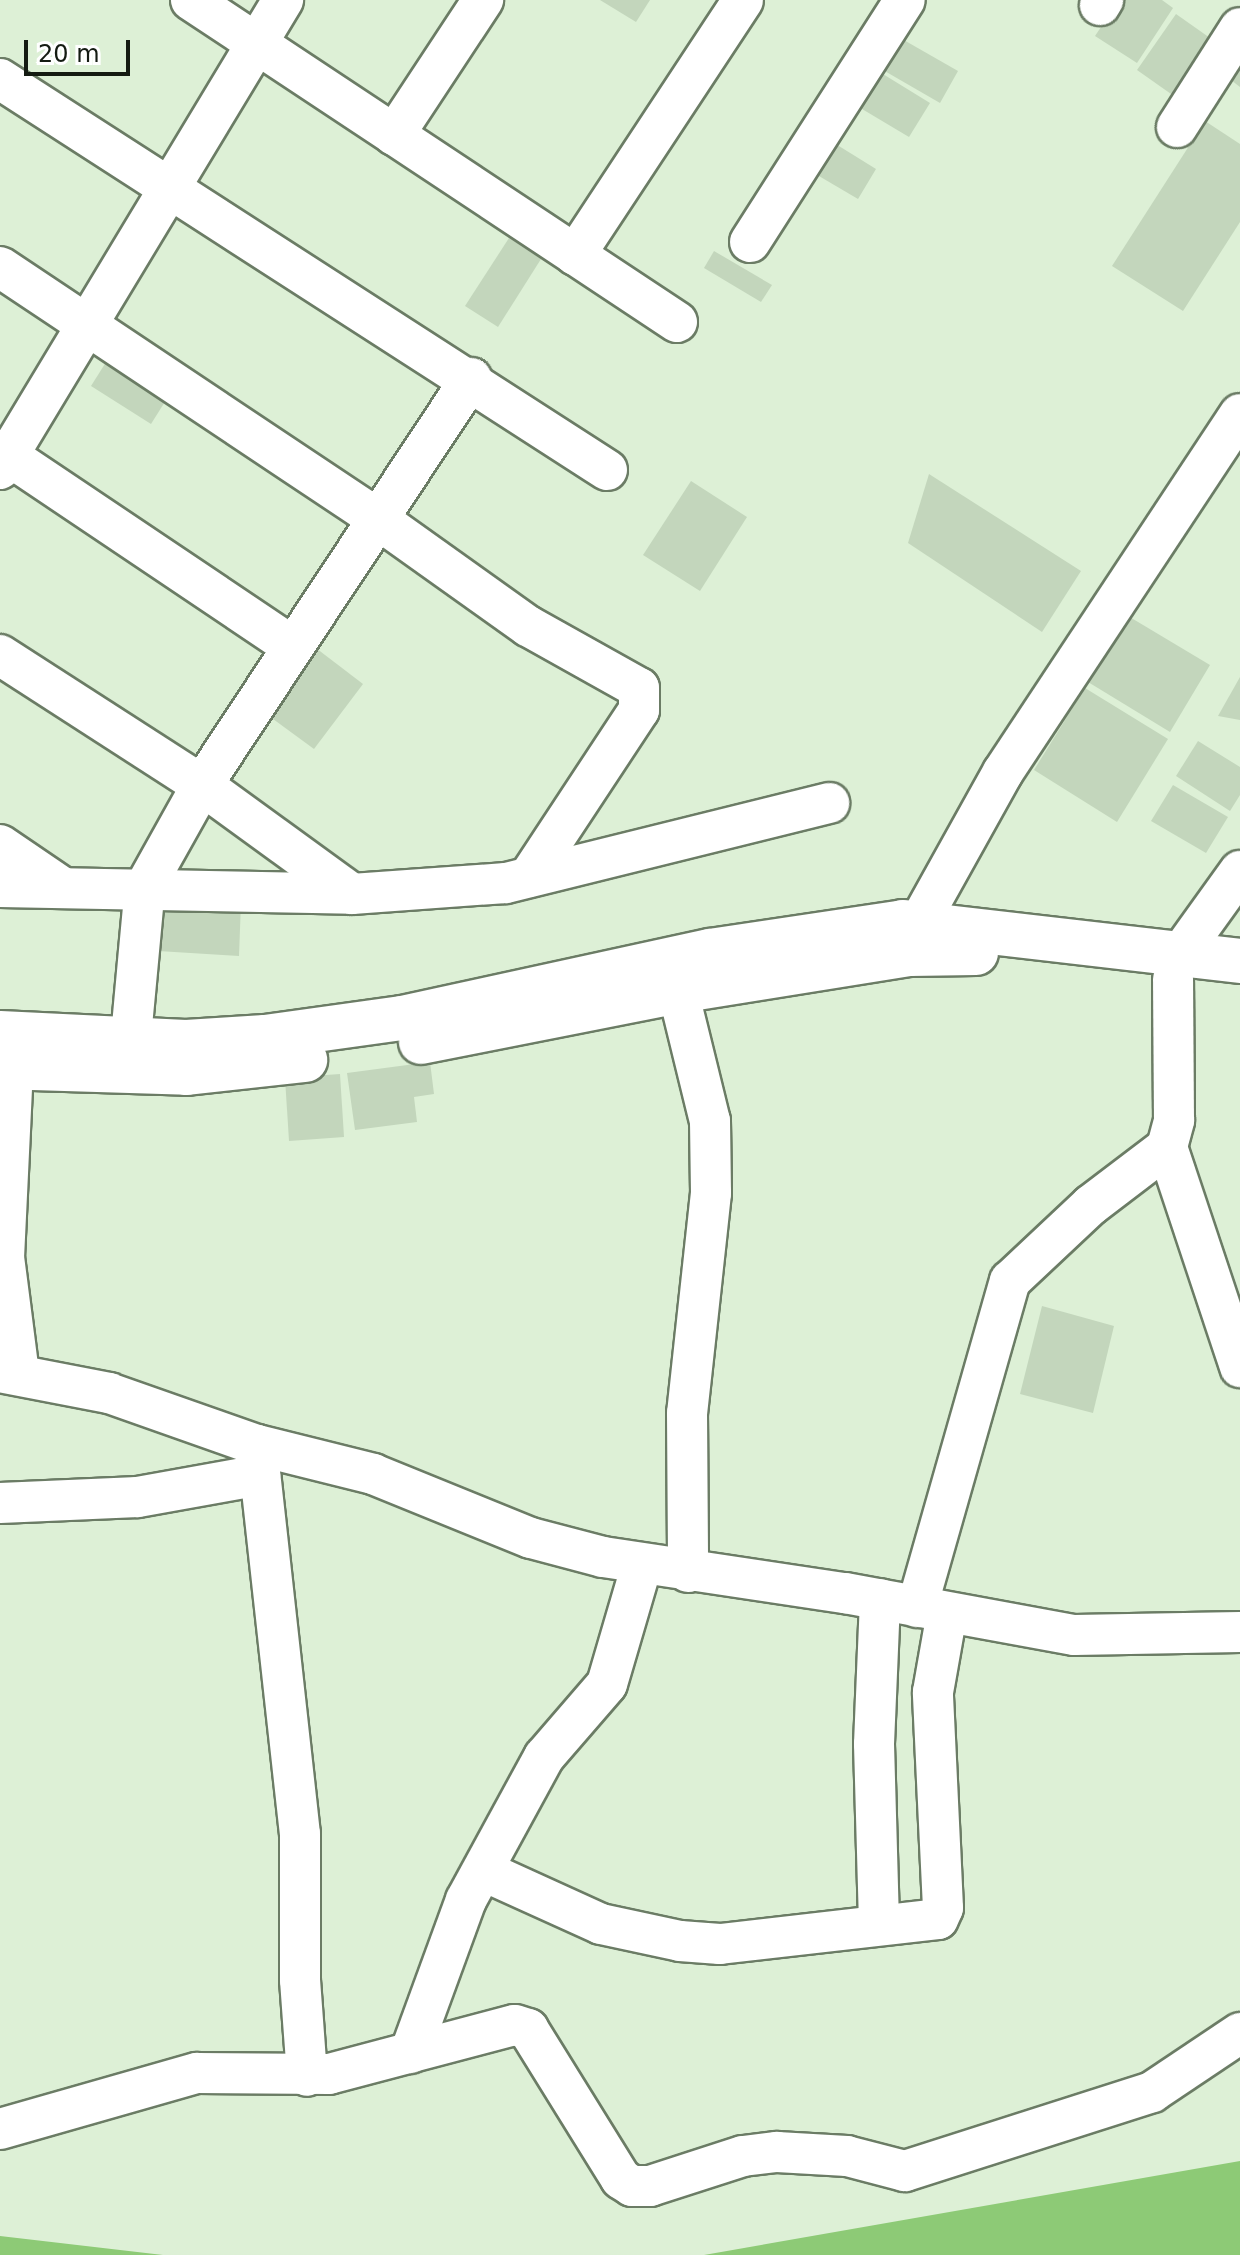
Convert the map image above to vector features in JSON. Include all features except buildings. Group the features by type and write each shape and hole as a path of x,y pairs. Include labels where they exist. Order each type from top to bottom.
{"street":[{"path":"191,0 677,322"},
{"path":"283,0 168,184 89,323 3,458 293,647"},
{"path":"394,135 483,0"},
{"path":"575,255 743,0"},
{"path":"750,242 905,0"},
{"path":"1177,127 1240,28"},
{"path":"0,79 471,378 607,470"},
{"path":"0,267 89,323 375,517 528,626 639,688 639,710 529,877"},
{"path":"128,1056 145,887 202,785 375,517 471,378"},
{"path":"1240,414 1003,772 914,938 537,1023 226,1072 128,1056 4,1056 4,1257 10,1373 109,1393 259,1460 373,1474 559,1546 642,1564 915,1606 1074,1635 1240,1632"},
{"path":"0,655 202,785 352,894"},
{"path":"0,887 145,887 352,894 529,877 829,803"},
{"path":"0,845 60,886"},
{"path":"1240,871 1177,966 1174,1120 1167,1147 1240,1367"},
{"path":"128,1056 186,1042 351,1026 710,951 879,924 914,938 1177,966 1240,961"},
{"path":"1177,966 1240,986"},
{"path":"678,991 710,1121 711,1193 687,1413 688,1572"},
{"path":"879,1923 874,1744 1010,1281 1091,1205 1167,1147"},
{"path":"0,1503 138,1497 259,1460"},
{"path":"259,1460 300,1834 300,1980 307,2076"},
{"path":"410,2053 456,1920 544,1757 607,1684 642,1564"},
{"path":"484,1871 601,1924 680,1941 720,1944 879,1923 938,1919 943,1908 933,1692 915,1606"},
{"path":"0,2129 197,2073 307,2076 410,2053 504,2026 528,2029 621,2179 640,2188 743,2156 777,2152 847,2156 912,2170 1152,2092 1240,2033"}],"shaded area":[{"path":"1240,2161 1240,2255 704,2255"},
{"path":"0,2236 163,2255 0,2255"}]}
